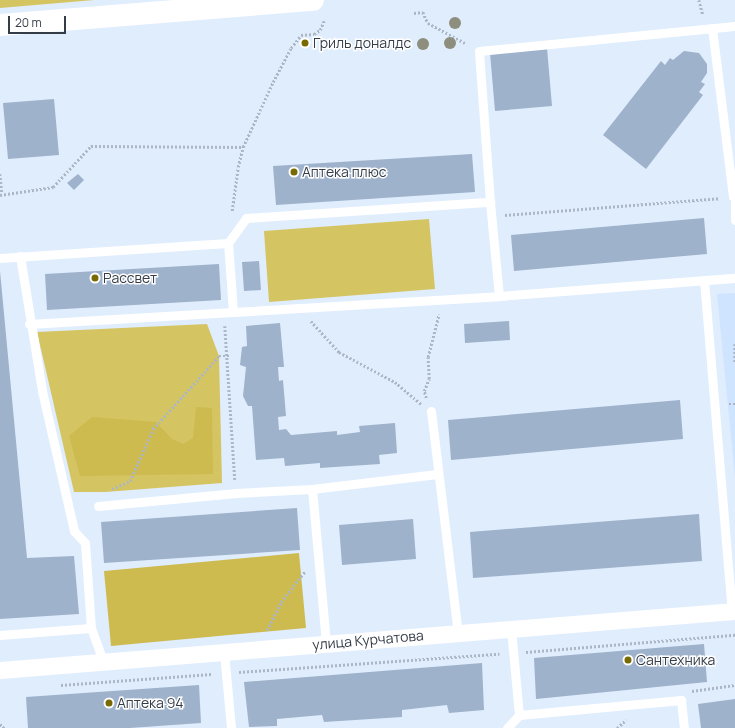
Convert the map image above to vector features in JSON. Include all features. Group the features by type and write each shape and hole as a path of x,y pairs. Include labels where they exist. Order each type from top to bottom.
{"main road":[{"path":"0,25 313,0"}],"street":[{"name":"улица Курчатова","path":"0,670 734,611"}],"lane":[{"path":"499,296 490,202 479,51 735,26"},
{"path":"712,28 734,197 735,220"},
{"path":"233,312 228,243 246,218 490,202"},
{"path":"0,258 228,243"},
{"path":"20,256 29,324 74,530 85,543 91,628 102,662"},
{"path":"29,324 450,301 735,278"},
{"path":"704,280 734,611"},
{"path":"431,412 437,474 458,633"},
{"path":"98,506 236,493 312,489 437,474"},
{"path":"312,489 326,644"},
{"path":"0,635 91,628"},
{"path":"511,629 519,715"},
{"path":"224,652 231,728"},
{"path":"507,728 519,715 681,700 684,728"}],"path":[{"path":"414,13 423,12 428,23 479,51"},
{"path":"228,243 238,167 244,147 291,48 301,35 314,34 320,30 324,21"},
{"path":"0,174 1,194 53,187 91,146 244,147"},
{"path":"492,216 734,197"},
{"path":"431,412 424,391 429,379 428,357 437,317 450,301"},
{"path":"300,309 339,352 394,382 431,412"},
{"path":"224,323 228,356 231,439 236,493"},
{"path":"735,344 735,362"},
{"path":"98,506 105,492 130,482 153,429 219,356 228,356"},
{"path":"258,649 281,602 317,554"},
{"path":"54,686 513,653 735,635"},
{"path":"681,700 692,690 735,685"},
{"path":"0,724 4,728"}],"shaded area":[{"path":"0,0 94,0 0,8"},
{"path":"429,219 435,289 269,302 264,231"},
{"path":"735,293 735,478 717,294"},
{"path":"207,324 219,356 222,483 105,492 74,492 37,332"},
{"path":"196,407 212,408 213,474 80,476 69,436 92,417 156,422 172,439 183,444 193,438"},
{"path":"299,553 306,628 111,646 104,571"}],"building":[{"path":"547,48 552,106 495,111 490,53"},
{"path":"684,51 699,53 707,64 707,73 701,82 705,84 699,92 703,95 646,169 603,135 661,61 665,65 670,58 673,60"},
{"path":"54,99 59,155 8,159 3,103"},
{"path":"472,154 475,192 276,205 273,166"},
{"path":"78,174 84,180 74,190 67,183"},
{"path":"704,218 707,254 514,271 511,235"},
{"path":"259,261 261,290 244,291 242,262"},
{"path":"219,264 221,300 47,310 45,274"},
{"path":"0,271 27,558 74,556 79,614 0,619"},
{"path":"509,321 510,340 465,343 464,324"},
{"path":"280,323 284,367 278,367 279,381 283,380 286,416 278,417 279,430 286,429 291,435 337,431 337,435 360,432 359,426 395,423 397,453 379,455 380,464 320,468 320,463 285,466 284,458 256,460 252,406 248,406 243,396 246,367 240,365 242,347 247,346 246,326"},
{"path":"680,400 683,439 451,460 448,420"},
{"path":"297,508 300,550 104,563 101,522"},
{"path":"699,514 702,561 473,578 470,532"},
{"path":"413,519 416,559 342,565 339,525"},
{"path":"704,644 707,682 536,699 534,658"},
{"path":"482,663 484,710 449,713 447,705 402,710 402,717 324,722 322,715 277,719 277,726 249,727 244,682"},
{"path":"199,685 201,723 130,728 28,728 26,697"},
{"path":"735,699 735,728 701,728 698,704"}],"place":[{"name":"Гриль доналдс","path":"305,43"},
{"name":"Аптека плюс","path":"294,172"},
{"name":"Рассвет","path":"95,278"},
{"name":"Сантехника","path":"628,660"},
{"name":"Аптека 94","path":"109,703"}]}
